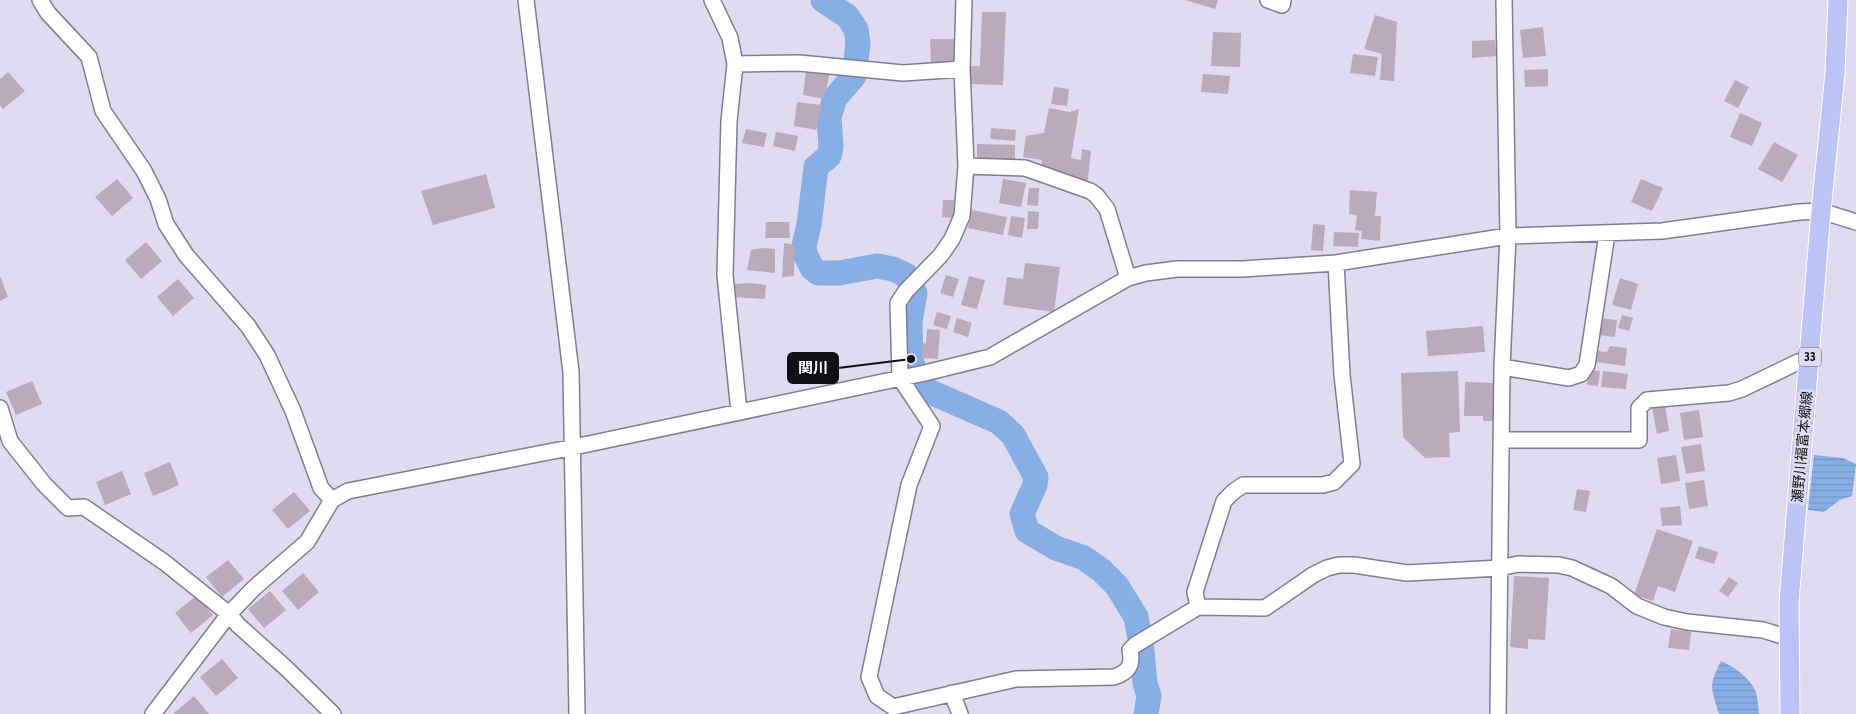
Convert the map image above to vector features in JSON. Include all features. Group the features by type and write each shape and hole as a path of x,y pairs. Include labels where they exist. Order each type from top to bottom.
{"main road":[{"name":"瀬野川福富本郷線","path":"1790,714 1789,602 1821,211 1835,73 1838,0"}],"street":[{"path":"526,0 571,372 574,447 577,714"},
{"path":"712,0 730,38 735,64 729,121 725,275 740,412"},
{"path":"964,0 962,68 966,166 962,216 952,239 941,255 910,287 898,303 904,377 932,426 909,485 869,677 877,696 893,707 1016,679 1114,677 1124,674 1131,667 1130,650 1135,645 1198,607 1265,608 1313,575 1327,568 1339,565 1354,565 1407,573 1500,568 1518,564 1559,565 1572,568 1611,586 1637,606 1664,617 1687,622 1763,630 1789,638"},
{"path":"1268,0 1282,4 1283,0"},
{"path":"1498,714 1502,367 1508,236 1504,0"},
{"path":"46,4 89,57 103,112 144,171 158,198 166,224 186,255 248,326 267,356 293,411 320,488 332,500"},
{"path":"735,64 800,63 903,73 962,68"},
{"path":"966,166 1025,168 1090,191 1096,195 1108,208 1128,278"},
{"path":"153,714 229,614 254,588 307,542 332,500 348,491 574,447 925,373 990,357 1128,278 1146,273 1177,269 1242,269 1336,263 1508,236 1662,231 1799,212 1821,211 1856,222"},
{"path":"1502,367 1569,378 1581,374 1587,365 1607,234"},
{"path":"1198,607 1195,592 1224,501 1243,485 1323,485 1334,482 1352,464 1342,375 1336,263"},
{"path":"1501,440 1639,440 1639,408 1647,400 1736,391 1798,362 1809,361"},
{"path":"0,408 10,440 44,484 68,508 84,507 164,562 229,614 238,625 333,714"},
{"path":"952,693 960,714"}],"water":[{"path":"1814,455 1843,458 1856,464 1852,496 1840,500 1824,512 1808,510"},
{"path":"1721,661 1740,672 1749,680 1757,695 1759,714 1719,714 1712,687 1714,676"}],"building":[{"path":"1185,0 1218,0 1215,9"},
{"path":"982,12 1006,12 1003,85 968,84 969,66 980,66"},
{"path":"1375,15 1397,22 1394,81 1380,80 1382,54 1364,49"},
{"path":"1543,27 1546,56 1523,58 1520,30"},
{"path":"1213,32 1241,33 1240,67 1211,66"},
{"path":"930,39 955,39 956,63 931,64"},
{"path":"1495,40 1496,56 1472,58 1472,41"},
{"path":"1353,54 1378,57 1375,76 1350,73"},
{"path":"1548,69 1548,86 1525,87 1524,70"},
{"path":"806,71 830,73 824,99 803,95"},
{"path":"8,72 25,91 3,109 0,105 0,79"},
{"path":"1203,74 1230,76 1228,94 1201,92"},
{"path":"1735,80 1749,87 1738,108 1724,101"},
{"path":"1054,87 1069,89 1067,106 1051,104"},
{"path":"797,102 822,105 816,130 794,126"},
{"path":"1049,108 1070,112 1079,109 1071,158 1081,160 1082,149 1091,151 1087,186 1041,169 1042,160 1023,157 1026,136 1044,133"},
{"path":"1740,113 1762,123 1752,146 1730,137"},
{"path":"991,128 1016,130 1015,141 990,139"},
{"path":"746,129 767,133 764,147 742,143"},
{"path":"776,132 798,136 795,151 773,146"},
{"path":"1774,142 1798,155 1782,182 1758,169"},
{"path":"977,144 1015,145 1015,162 977,162"},
{"path":"486,174 495,208 433,225 421,191"},
{"path":"117,179 133,198 112,216 95,197"},
{"path":"1003,179 1026,183 1021,207 999,203"},
{"path":"1641,179 1663,188 1652,211 1631,202"},
{"path":"1029,188 1039,188 1038,206 1027,205"},
{"path":"1350,190 1377,192 1375,216 1381,216 1380,241 1361,239 1362,231 1355,230 1357,215 1349,214"},
{"path":"943,200 954,200 953,218 942,217"},
{"path":"972,210 1007,217 1003,235 968,228"},
{"path":"1028,211 1039,212 1038,229 1027,229"},
{"path":"1011,216 1025,218 1022,238 1008,235"},
{"path":"766,222 789,222 790,238 765,238"},
{"path":"1313,224 1325,225 1323,251 1311,250"},
{"path":"1334,232 1359,233 1358,247 1333,246"},
{"path":"146,242 162,261 141,279 125,260"},
{"path":"784,243 795,245 794,276 782,277"},
{"path":"775,249 775,273 747,270 751,250"},
{"path":"1025,263 1060,267 1054,312 1003,305 1007,277 1023,279"},
{"path":"946,275 959,279 953,297 940,293"},
{"path":"0,276 8,297 0,301"},
{"path":"969,276 985,280 977,309 961,305"},
{"path":"1620,278 1638,284 1631,310 1612,305"},
{"path":"178,279 194,298 173,316 157,297"},
{"path":"751,283 766,285 765,299 733,297 734,284"},
{"path":"937,312 951,316 947,329 933,325"},
{"path":"1622,315 1633,318 1629,331 1618,328"},
{"path":"957,318 972,323 968,337 953,332"},
{"path":"1599,318 1617,320 1615,337 1597,335"},
{"path":"1483,326 1485,352 1428,356 1426,331"},
{"path":"927,329 940,330 938,359 921,358 922,344 926,343"},
{"path":"1610,346 1627,348 1625,366 1596,362 1598,351 1607,352"},
{"path":"1588,370 1600,371 1598,386 1587,385"},
{"path":"1458,371 1460,432 1449,433 1450,457 1425,458 1403,437 1401,373"},
{"path":"1603,371 1628,374 1626,389 1601,387"},
{"path":"32,381 42,404 16,415 6,392"},
{"path":"1465,382 1494,383 1493,421 1483,421 1483,416 1464,416"},
{"path":"1665,405 1669,431 1657,434 1652,407"},
{"path":"1699,410 1703,437 1684,440 1680,413"},
{"path":"1701,444 1705,471 1686,474 1681,447"},
{"path":"1676,455 1680,481 1661,484 1657,458"},
{"path":"170,462 179,485 153,496 144,473"},
{"path":"122,471 131,494 105,505 96,482"},
{"path":"1704,480 1708,506 1689,509 1685,483"},
{"path":"1577,489 1590,491 1586,512 1573,510"},
{"path":"294,492 310,511 288,529 272,510"},
{"path":"1680,506 1682,525 1662,526 1660,508"},
{"path":"1657,529 1693,541 1675,592 1658,586 1653,601 1634,595"},
{"path":"1699,546 1718,552 1714,564 1695,558"},
{"path":"228,560 244,579 222,597 206,577"},
{"path":"303,573 319,592 298,610 282,591"},
{"path":"1514,576 1549,578 1545,640 1528,639 1528,649 1510,647"},
{"path":"1729,577 1738,583 1728,597 1719,591"},
{"path":"270,591 286,610 264,628 248,609"},
{"path":"197,595 213,615 191,633 175,613"},
{"path":"1671,629 1691,632 1689,650 1668,648"},
{"path":"222,659 238,678 216,696 200,677"},
{"path":"194,696 209,714 173,714"}],"waterway":[{"path":"823,0 847,16 856,29 858,43 854,76 835,98 829,117 831,147 829,156 816,167 809,225 804,246 805,254 812,268 818,273 839,273 877,266 893,269 906,275 915,293 910,322 911,359 919,387 999,422 1013,435 1036,477 1035,485 1022,514 1027,531 1056,548 1084,558 1101,570 1117,586 1136,617 1145,683 1149,696 1146,714"}],"place":[{"name":"関川","path":"911,359"}]}
